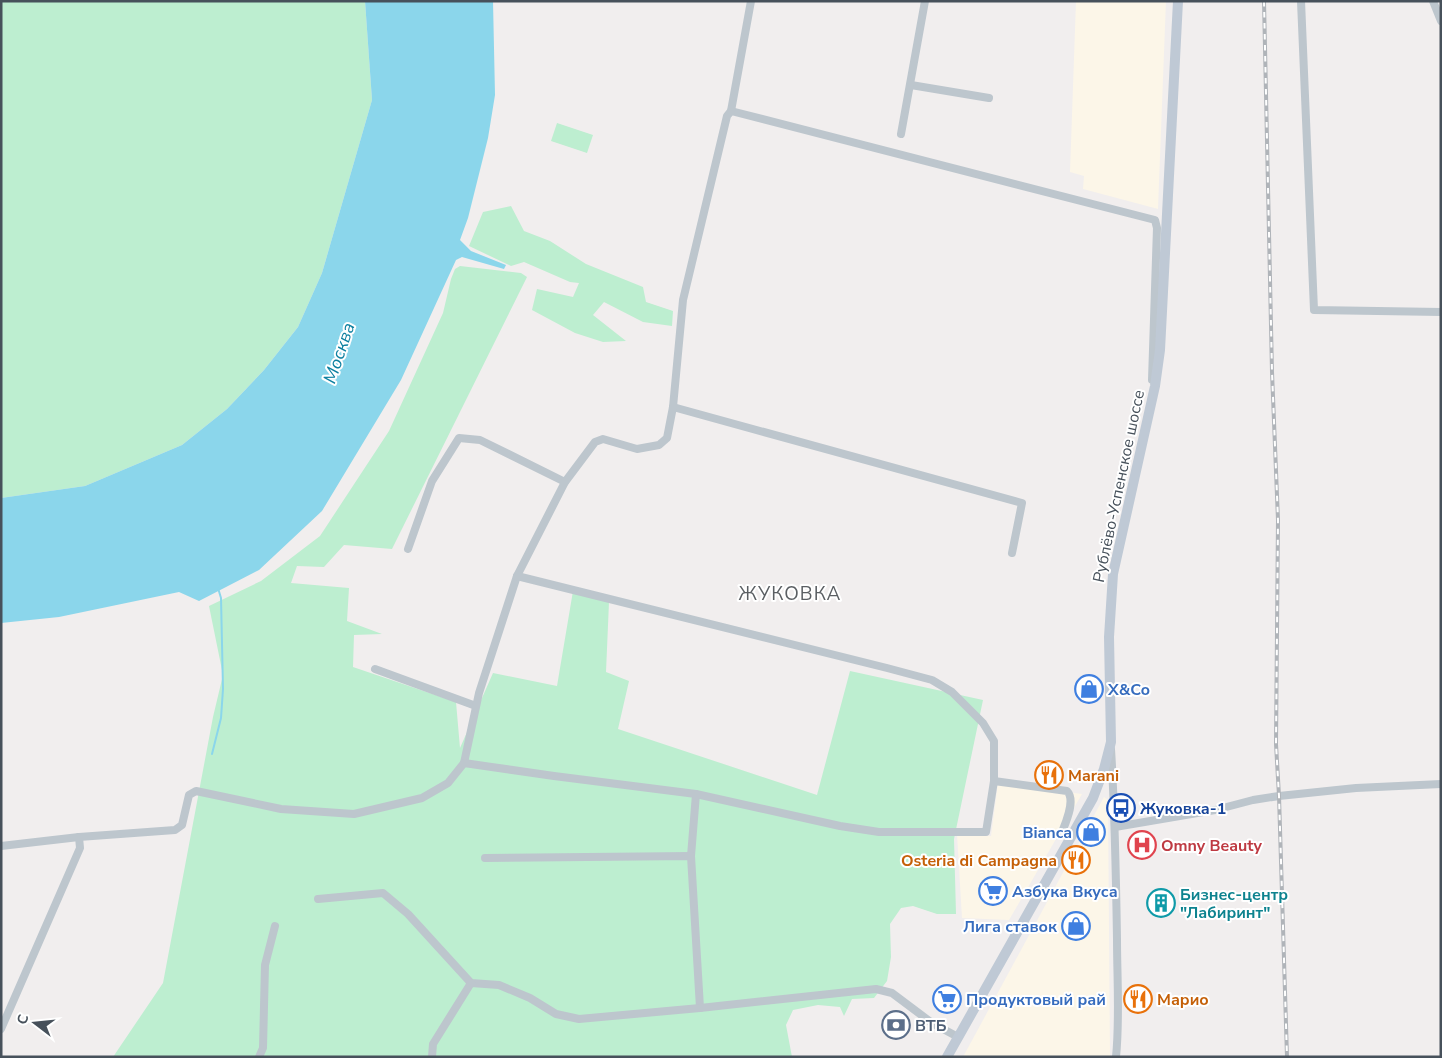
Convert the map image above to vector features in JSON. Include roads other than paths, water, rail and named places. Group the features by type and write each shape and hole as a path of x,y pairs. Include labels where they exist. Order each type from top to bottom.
{"main road":[{"name":"Рублёво-Успенское шоссе","path":"947,1057 1094,798 1101,781 1111,742 1109,636 1112,574 1155,386 1161,340 1178,1"}],"street":[{"path":"1,846 174,830 182,825 189,794 196,791 281,809 354,814 422,798 448,783 464,763 476,706 517,576 565,482 595,442 603,438 638,449 659,445 666,438 673,407 683,300 727,116 732,111 751,1"},
{"path":"901,134 925,1"},
{"path":"1301,1 1314,310 1441,312"},
{"path":"1433,1 1441,21"},
{"path":"911,85 989,98"},
{"path":"732,111 1156,220 1150,409"},
{"path":"673,407 1022,503 1012,553"},
{"path":"408,549 432,481 459,438 480,440 565,482"},
{"path":"464,763 696,794 840,826 879,832 986,832 994,780 994,742 983,723 952,692 932,680 517,576"},
{"path":"375,669 476,706"},
{"path":"1111,742 1115,827 1118,989 1116,1057"},
{"path":"994,780 1067,791 1071,799 1062,832 1078,827"},
{"path":"1115,827 1215,810 1253,800 1279,796 1356,788 1441,784"},
{"path":"696,794 691,856 700,1008"},
{"path":"1,1030 80,848 79,838"},
{"path":"485,858 691,856"},
{"path":"318,899 383,893 408,914 471,983 499,985 530,998 556,1014 579,1018 700,1008 876,989 892,994 932,1023 958,1037"},
{"path":"259,1057 263,1048 265,965 275,926"},
{"path":"432,1057 433,1044 471,983"}],"water":[{"name":"Москва","path":"365,1 493,1 495,95 488,138 468,218 460,240 471,251 506,265 504,269 462,257 456,260 401,380 322,511 259,570 199,601 179,592 59,617 1,623 1,498 85,486 182,445 227,409 264,370 298,327 322,273 372,100"}],"waterway":[{"path":"212,754 221,718 223,689 221,598 218,588"}],"railway":[{"path":"1264,1 1272,372 1278,520 1276,744 1287,1057"}],"place":[{"name":"X&Co","path":"1089,689"},
{"name":"Marani","path":"1049,775"},
{"name":"Жуковка-1","path":"1121,808"},
{"name":"Bianca","path":"1091,832"},
{"name":"Omny Beauty","path":"1142,845"},
{"name":"Osteria di Campagna","path":"1076,860"},
{"name":"Азбука Вкуса","path":"993,891"},
{"name":"Бизнес-центр \"Лабиринт\"","path":"1161,903"},
{"name":"Лига ставок","path":"1076,926"},
{"name":"Продуктовый рай","path":"947,999"},
{"name":"Марио","path":"1138,999"},
{"name":"ВТБ","path":"896,1025"}],"district":[{"name":"ЖУКОВКА","path":"790,593"}]}
